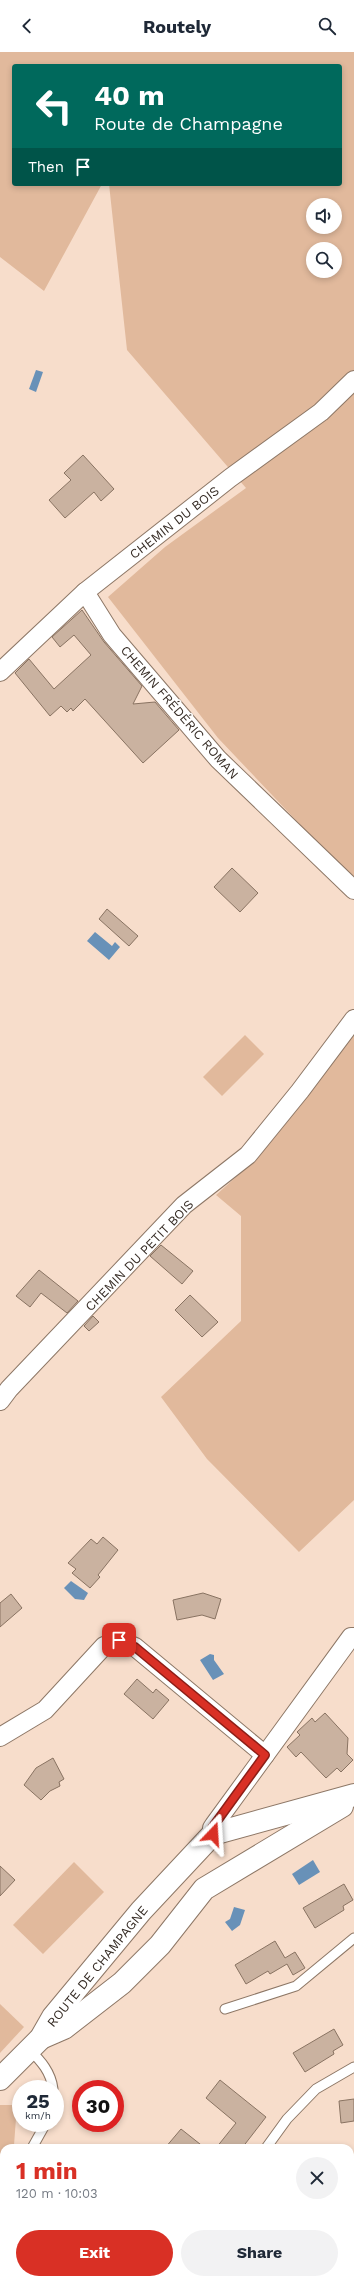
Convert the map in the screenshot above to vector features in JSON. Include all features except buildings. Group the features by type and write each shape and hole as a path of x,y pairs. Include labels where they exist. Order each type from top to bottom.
{"street":[{"name":"CHEMIN DU BOIS","path":"0,672 85,592 230,478 321,412 354,380"},
{"name":"CHEMIN FRÉDÉRIC ROMAN","path":"85,592 112,635 218,759 354,890"},
{"name":"CHEMIN DU PETIT BOIS","path":"0,1401 9,1389 184,1205 248,1155 300,1091 354,1019"},
{"path":"354,1637 351,1637 212,1828 213,1834 354,1795"},
{"path":"0,1737 45,1710 104,1646 119,1640 135,1647 265,1755"},
{"name":"ROUTE DE CHAMPAGNE","path":"35,2043 64,2028 122,1983 160,1945 204,1889 354,1799"},
{"name":"ROUTE DE CHAMPAGNE","path":"35,2043 53,2017 120,1935 213,1834"},
{"path":"0,2079 35,2043"}],"lane":[{"path":"225,2009 296,1986 354,1938"},
{"path":"35,2043 52,2080"},
{"path":"269,2144 287,2119 316,2089 354,2067"},
{"path":"34,2144 41,2132"}],"shaded area":[{"path":"0,52 354,52 354,878 309,834 218,738 108,597 165,547 246,488 127,350 109,186 342,186 342,64 12,64 12,186 101,186 44,291 0,257"},
{"path":"354,1033 354,1500 299,1552 207,1459 161,1397 241,1321 241,1216 216,1195 257,1158"},
{"path":"245,1035 264,1054 222,1096 203,1077"},
{"path":"74,1862 104,1892 43,1954 13,1925"},
{"path":"0,2004 24,2027 0,2053"},
{"path":"0,2105 12,2105 12,2132 15,2132 14,2144 0,2144"}],"water":[{"path":"36,370 43,372 36,392 29,389"},
{"path":"95,932 112,946 115,942 120,947 109,960 87,941"},
{"path":"71,1581 88,1593 84,1600 75,1599 64,1588"},
{"path":"210,1654 214,1655 214,1660 224,1674 213,1680 200,1660"},
{"path":"313,1860 320,1872 299,1885 292,1874"},
{"path":"234,1907 245,1910 240,1925 232,1931 225,1922 230,1919"}],"route":[{"path":"119,1640 135,1647 265,1755 212,1828 213,1834"}]}
